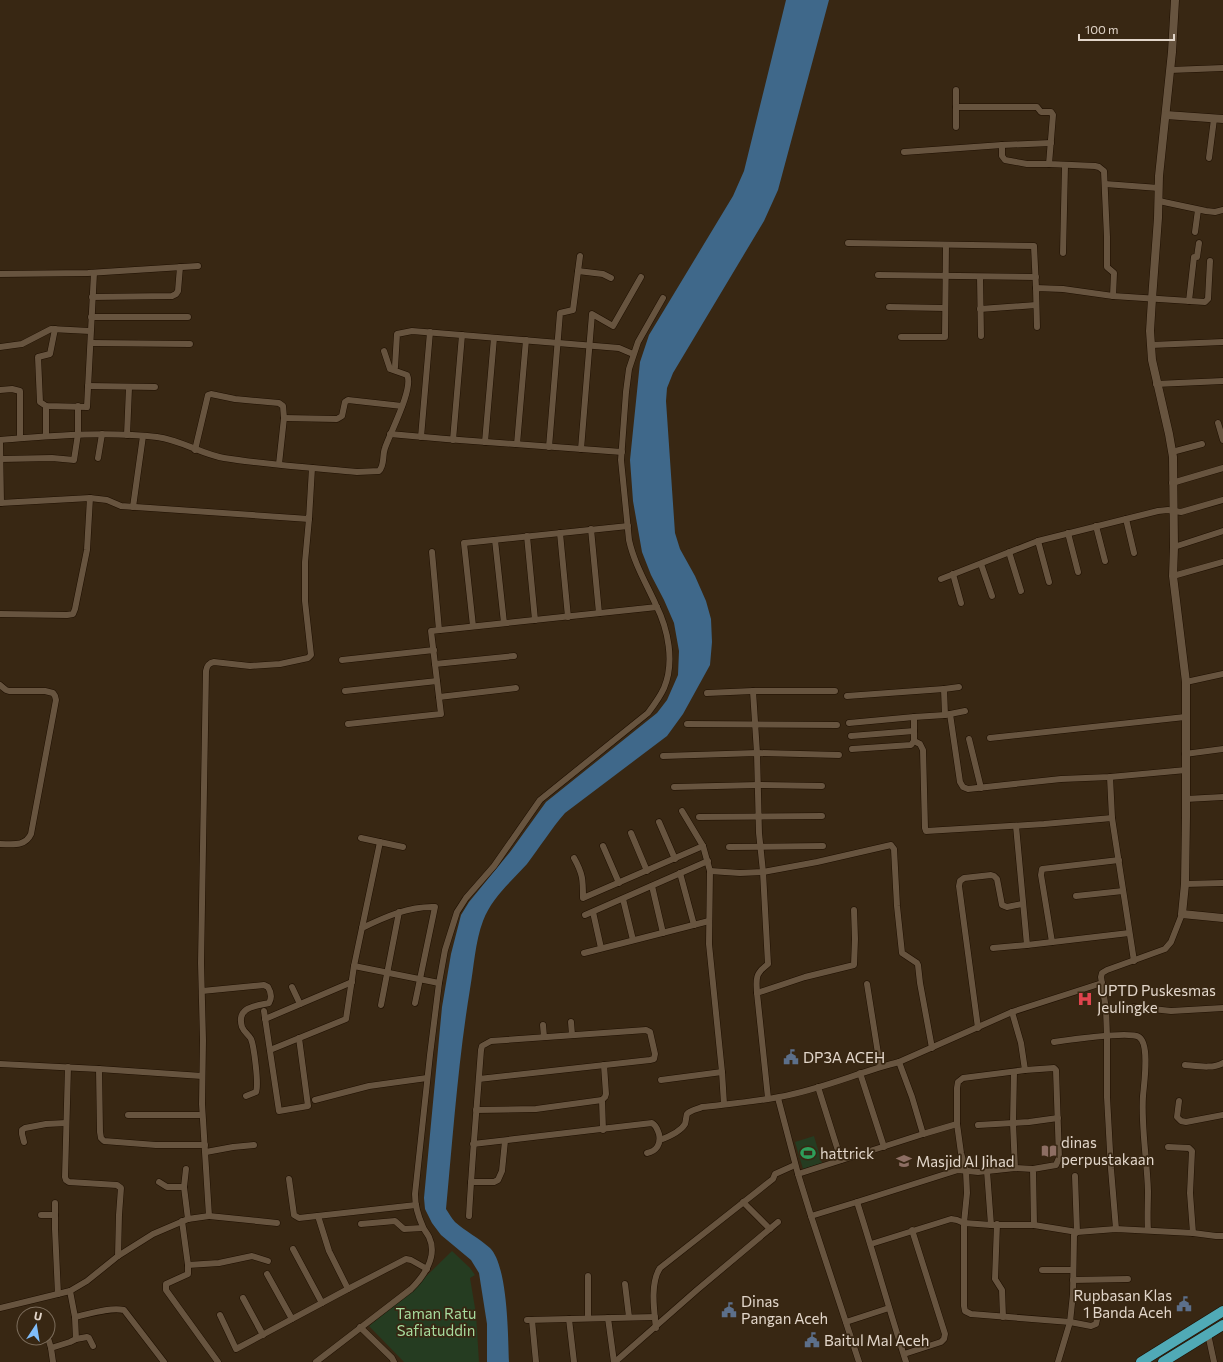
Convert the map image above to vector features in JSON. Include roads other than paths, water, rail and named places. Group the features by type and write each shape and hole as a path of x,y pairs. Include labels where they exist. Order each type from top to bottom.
{"highway":[{"path":"1141,1362 1223,1311"},
{"path":"1163,1362 1173,1359 1223,1325"}],"street":[{"path":"1116,1229 1106,1097 1106,1009 1101,977 1104,971 1160,952 1169,946 1182,914 1185,884 1186,682 1172,576 1174,547 1172,484 1173,465 1172,452 1156,384 1151,345 1152,299 1159,188 1175,0"},
{"path":"1170,70 1223,68"},
{"path":"956,90 956,127"},
{"path":"956,107 1037,107 1041,112 1051,112 1053,114 1049,164"},
{"path":"1166,114 1223,119"},
{"path":"1209,158 1214,119"},
{"path":"904,152 1051,143"},
{"path":"1002,145 1002,156 1005,160 1027,164 1099,167 1104,172 1107,267 1114,273 1113,296"},
{"path":"1063,253 1065,166"},
{"path":"1105,184 1159,188"},
{"path":"1159,201 1198,210 1215,212 1223,210"},
{"path":"1195,232 1198,210"},
{"path":"848,243 1034,246 1037,327"},
{"path":"1189,301 1194,257 1197,257 1198,243"},
{"path":"901,337 945,337 946,245"},
{"path":"549,447 560,313 573,310 580,256"},
{"path":"1036,288 1063,289 1113,296 1205,302 1208,299 1210,261"},
{"path":"0,274 94,273 198,266"},
{"path":"92,297 172,296 178,291 180,267"},
{"path":"578,271 603,274 611,278"},
{"path":"55,329 50,354 38,357 41,404 46,406 87,407 94,273"},
{"path":"878,275 1036,277"},
{"path":"980,276 981,336"},
{"path":"581,449 592,314 613,326 641,277"},
{"path":"316,1362 411,1289 419,1281 427,1269 432,1251 431,1244 419,1217 415,1194 439,983 445,950 457,912 466,898 494,866 540,800 637,723 648,713 664,688 668,674 670,657 665,630 658,607 631,550 622,452 626,392 633,354 638,342 663,298"},
{"path":"980,309 1036,305"},
{"path":"889,307 945,308"},
{"path":"92,317 188,317"},
{"path":"0,346 22,344 48,330 55,329 90,332"},
{"path":"395,367 397,334 412,331 619,348 633,354"},
{"path":"421,437 430,332"},
{"path":"453,440 462,335"},
{"path":"485,442 494,338"},
{"path":"517,444 526,340"},
{"path":"1151,345 1223,342"},
{"path":"91,343 190,344"},
{"path":"309,519 121,506 108,500 90,498 1,503 0,441 20,438 78,434 143,436 170,440 195,450 223,458 357,472 378,471 382,468 384,449 402,406 409,381 408,377 404,373 390,369 384,351"},
{"path":"1156,384 1223,381"},
{"path":"88,386 129,388 154,387"},
{"path":"127,435 129,388"},
{"path":"0,390 12,389 20,391 20,438"},
{"path":"195,450 206,398 210,394 235,399 279,403 283,406 284,418 279,464"},
{"path":"284,418 337,419 342,416 345,402 348,400 402,406"},
{"path":"46,406 46,436"},
{"path":"1,459 52,458 73,461 75,458 78,434 78,406"},
{"path":"1218,423 1223,440"},
{"path":"98,458 102,434"},
{"path":"390,434 622,452"},
{"path":"133,507 143,436"},
{"path":"1172,452 1202,444"},
{"path":"208,1216 206,1152 202,1115 206,671 207,665 214,662 250,666 280,664 308,658 311,655 305,601 304,562 309,519 312,468"},
{"path":"1172,484 1223,468"},
{"path":"0,614 73,614 87,550 90,498"},
{"path":"942,579 1038,541 1162,510 1181,512 1223,500"},
{"path":"1126,519 1134,553"},
{"path":"473,626 464,543 628,526"},
{"path":"1096,526 1105,561"},
{"path":"591,529 599,613"},
{"path":"1174,547 1223,531"},
{"path":"560,533 568,616"},
{"path":"1068,533 1078,572"},
{"path":"527,536 535,620"},
{"path":"495,540 504,623"},
{"path":"1038,541 1049,582"},
{"path":"432,552 439,630"},
{"path":"1010,552 1021,591"},
{"path":"1172,576 1223,562"},
{"path":"981,564 992,596"},
{"path":"953,574 961,603"},
{"path":"348,724 441,714 431,631 658,607"},
{"path":"342,660 434,650"},
{"path":"435,664 514,656"},
{"path":"1186,682 1223,674"},
{"path":"345,691 437,681"},
{"path":"0,685 9,691 45,691 53,693 56,700 29,838 25,842 19,844 0,844"},
{"path":"847,696 959,687"},
{"path":"439,697 516,688"},
{"path":"944,689 960,782 963,787 968,789 1061,779 1110,777 1186,770"},
{"path":"754,691 758,816 763,872 768,964 757,975 757,993 768,1098"},
{"path":"707,693 754,691 835,692"},
{"path":"848,723 965,712"},
{"path":"852,749 911,745 914,741 914,716"},
{"path":"990,738 1185,717"},
{"path":"687,724 837,725"},
{"path":"851,736 914,731"},
{"path":"969,739 980,788"},
{"path":"914,741 920,744 923,750 924,821 926,831 1016,826 1112,818"},
{"path":"1185,754 1223,749"},
{"path":"663,756 757,753 839,755"},
{"path":"1110,777 1112,818 1134,961"},
{"path":"674,787 758,785 822,786"},
{"path":"1186,799 1223,797"},
{"path":"682,811 703,846 710,871 710,956 713,971 724,1104"},
{"path":"699,817 822,816"},
{"path":"659,822 675,859"},
{"path":"1016,826 1022,904 1027,945"},
{"path":"631,833 647,870"},
{"path":"361,838 403,847"},
{"path":"270,1050 346,1018 354,966 380,842"},
{"path":"710,871 740,873 763,872 817,862 890,845 892,846 894,849 897,906 902,953 918,965 932,1048"},
{"path":"603,846 618,882"},
{"path":"574,858 581,871 583,898 703,846"},
{"path":"728,848 823,846"},
{"path":"1052,942 1041,875 1042,870 1119,860"},
{"path":"585,915 708,861"},
{"path":"680,873 694,925"},
{"path":"978,1028 963,918 960,881 964,878 994,876 997,879 1002,905 1006,907 1022,904"},
{"path":"1185,884 1223,883"},
{"path":"652,886 663,933"},
{"path":"1076,896 1123,891"},
{"path":"623,899 633,940"},
{"path":"362,928 386,916 399,912 425,906 435,907 415,1003"},
{"path":"757,993 805,977 854,965 854,910"},
{"path":"381,1006 399,912"},
{"path":"593,912 602,948"},
{"path":"1182,914 1223,918"},
{"path":"584,953 709,921"},
{"path":"993,948 1129,933"},
{"path":"354,966 439,983"},
{"path":"265,1019 352,982"},
{"path":"660,1140 667,1138 678,1130 684,1124 687,1114 702,1107 778,1098 818,1087 880,1066 899,1062 1012,1012 1102,983"},
{"path":"867,984 880,1066"},
{"path":"202,991 264,986 268,987 270,990 271,1000 269,1003 249,1008 242,1013 241,1017 242,1026 252,1042 257,1081 256,1092 246,1096"},
{"path":"292,987 300,1004"},
{"path":"1106,1009 1134,1007 1171,1011 1223,1008"},
{"path":"264,1011 279,1111 308,1106 299,1038"},
{"path":"1012,1012 1021,1043 1026,1070"},
{"path":"571,1022 572,1035"},
{"path":"543,1025 544,1037"},
{"path":"469,1216 481,1050 485,1043 642,1030 650,1032 655,1054 654,1059 479,1079"},
{"path":"1054,1042 1107,1036 1136,1035 1144,1042 1146,1061 1143,1127 1148,1191 1148,1230"},
{"path":"899,1062 912,1097 923,1134"},
{"path":"1185,1065 1199,1067 1218,1066 1223,1063"},
{"path":"0,1064 202,1076"},
{"path":"603,1130 602,1100 606,1094 604,1065"},
{"path":"68,1067 65,1150 66,1180 78,1183 117,1185 121,1188 118,1256"},
{"path":"811,1216 958,1170 966,1171 987,1171 1014,1168 1033,1169 1052,1167 1056,1165 1059,1158 1056,1070 1054,1068 963,1078 958,1082 957,1124 961,1153 966,1171 967,1193 964,1223 964,1306 965,1311 971,1314 1070,1322 1093,1326 1096,1324 1098,1315"},
{"path":"99,1069 100,1132 101,1138 104,1141 156,1145 205,1145"},
{"path":"661,1080 722,1072"},
{"path":"1014,1072 1014,1168"},
{"path":"860,1073 884,1147"},
{"path":"315,1100 369,1086 427,1078"},
{"path":"818,1087 841,1160"},
{"path":"778,1098 795,1165 859,1362"},
{"path":"476,1110 536,1109 602,1100"},
{"path":"1179,1101 1177,1117 1182,1121 1186,1122 1223,1115"},
{"path":"128,1115 202,1115"},
{"path":"978,1124 1029,1122 1058,1118"},
{"path":"24,1142 22,1130 25,1128 46,1124 66,1123"},
{"path":"474,1144 603,1130 652,1123 657,1128 660,1140 656,1149 647,1153"},
{"path":"798,1174 957,1124"},
{"path":"471,1182 494,1182 498,1180 502,1171 505,1141"},
{"path":"206,1152 254,1144"},
{"path":"1168,1147 1189,1148 1192,1151 1190,1192 1193,1233"},
{"path":"656,1328 654,1301 655,1280 657,1272 660,1268 772,1179 776,1174 795,1165"},
{"path":"186,1169 184,1187 188,1274 166,1284 166,1290 218,1362"},
{"path":"1033,1169 1034,1224"},
{"path":"987,1171 994,1225 995,1279 1002,1290 1003,1317"},
{"path":"1058,1362 1070,1322 1074,1236 1077,1232 1075,1176"},
{"path":"289,1179 294,1215 299,1218 416,1205"},
{"path":"159,1182 167,1187 184,1187"},
{"path":"743,1202 770,1230"},
{"path":"857,1202 906,1362"},
{"path":"55,1203 58,1294"},
{"path":"41,1215 55,1215"},
{"path":"0,1308 70,1291 96,1275 118,1256 153,1234 185,1220 208,1216 278,1223"},
{"path":"318,1216 329,1251 348,1289"},
{"path":"871,1244 951,1219 964,1223 994,1225 1034,1224 1077,1232 1116,1229 1223,1236"},
{"path":"360,1224 395,1221 404,1229 423,1228"},
{"path":"615,1362 778,1222"},
{"path":"904,1354 941,1342 944,1339 944,1334 912,1230"},
{"path":"293,1249 322,1303"},
{"path":"188,1265 219,1263 252,1256 268,1261"},
{"path":"220,1315 236,1349 406,1259 411,1260 427,1269"},
{"path":"1042,1270 1073,1270"},
{"path":"267,1274 292,1319"},
{"path":"588,1276 588,1318"},
{"path":"1073,1280 1128,1279"},
{"path":"625,1284 629,1317"},
{"path":"70,1291 75,1317 76,1339"},
{"path":"243,1298 263,1335"},
{"path":"846,1322 889,1308"},
{"path":"75,1317 119,1309 124,1310 164,1362"},
{"path":"536,1362 529,1320 655,1317"},
{"path":"608,1318 615,1362"},
{"path":"569,1319 574,1362"},
{"path":"360,1327 392,1358 394,1362"},
{"path":"1208,1334 1214,1362"},
{"path":"53,1362 51,1348 76,1339 87,1337 91,1340 93,1346"}],"water":[{"path":"786,0 829,0 778,190 764,221 673,373 667,388 666,401 675,533 680,549 695,576 706,601 711,619 712,642 710,665 683,714 667,736 565,813 527,864 491,904 483,921 478,937 462,1044 446,1209 455,1222 490,1248 496,1257 500,1270 506,1302 509,1362 487,1362 487,1324 479,1273 471,1260 441,1235 432,1223 425,1209 424,1198 442,1007 451,954 461,915 469,902 510,852 546,802 657,713 667,700 678,675 679,651 674,623 651,575 642,552 633,501 630,460 640,362 649,335 733,196 744,171"}],"place":[{"name":"UPTD Puskesmas Jeulingke","path":"1085,999"},
{"name":"DP3A ACEH","path":"791,1057"},
{"name":"dinas perpustakaan","path":"1049,1151"},
{"name":"hattrick","path":"808,1153"},
{"name":"Masjid Al Jihad","path":"904,1161"},
{"name":"Rupbasan Klas 1 Banda Aceh","path":"1184,1304"},
{"name":"Dinas Pangan Aceh","path":"729,1310"},
{"name":"Baitul Mal Aceh","path":"812,1340"}],"park label":[{"name":"Taman Ratu Safiatuddin","path":"436,1322"}]}
